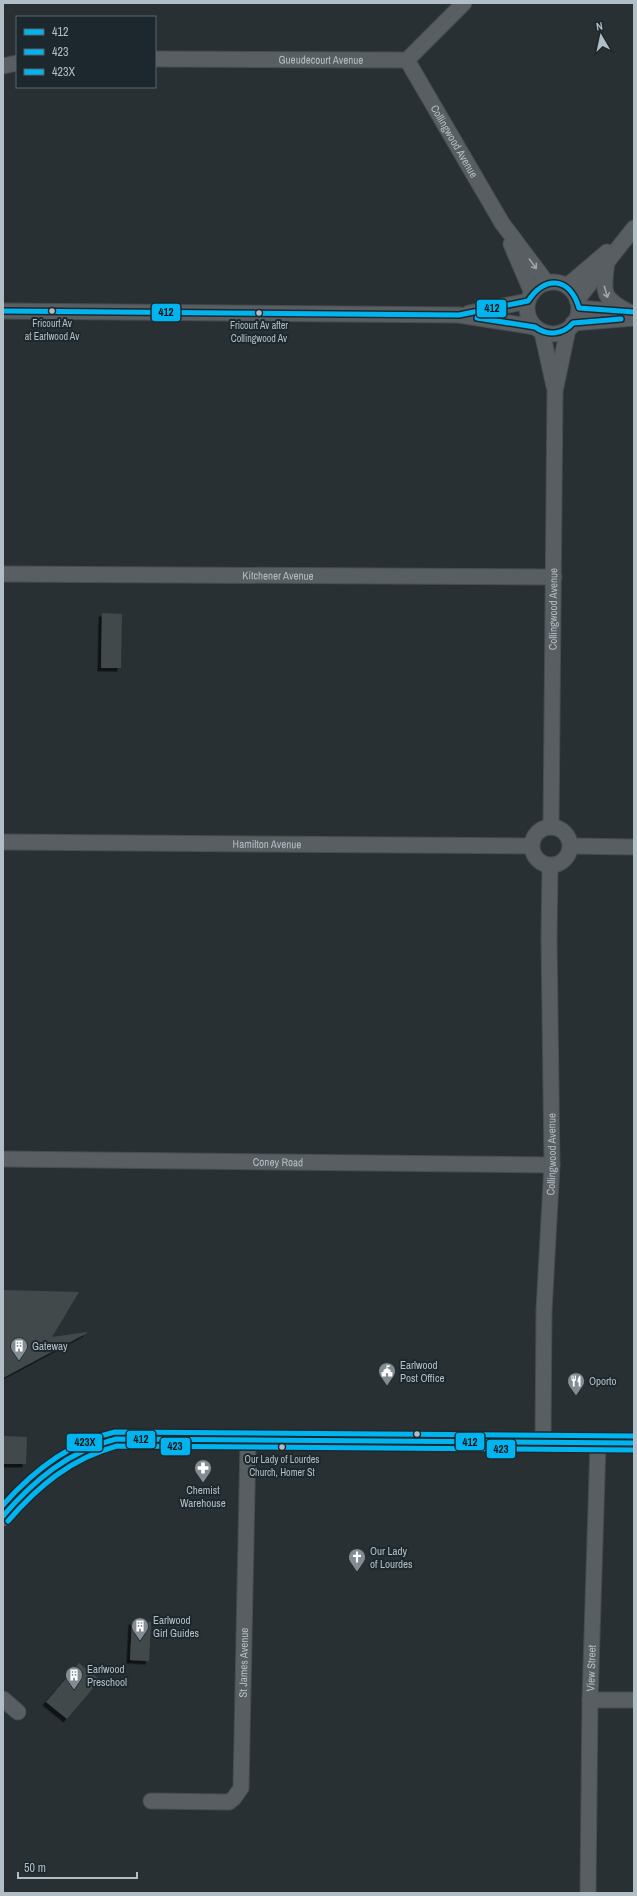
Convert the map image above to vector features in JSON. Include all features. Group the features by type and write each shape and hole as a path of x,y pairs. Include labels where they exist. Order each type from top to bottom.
{"main road":[{"path":"6,1508 54,1468 88,1447 107,1440 126,1438 634,1443"}],"street":[{"path":"408,60 464,3"},
{"path":"3,55 16,57"},
{"name":"Gueudecourt Avenue","path":"156,59 408,60"},
{"name":"Collingwood Avenue","path":"408,60 502,223 547,283"},
{"path":"3,66 16,63"},
{"name":"Collingwood Avenue","path":"502,223 530,297"},
{"path":"566,286 632,231"},
{"path":"578,304 608,261 632,231"},
{"path":"608,261 605,286 608,299 632,314"},
{"path":"3,311 459,315 538,329 551,334 560,333 570,326 577,316 578,304 574,293 566,286 557,282 547,283 538,287 530,297 528,315 538,329"},
{"path":"459,315 530,297"},
{"path":"578,304 632,314"},
{"path":"570,326 632,314"},
{"name":"Collingwood Avenue","path":"551,827 555,391 570,326"},
{"name":"Collingwood Avenue","path":"538,329 555,391"},
{"name":"Kitchener Avenue","path":"3,574 554,577"},
{"path":"551,827 557,828 567,835 571,846 567,858 562,862 550,866 539,862 532,852 532,846 536,834 540,830 551,827"},
{"name":"Hamilton Avenue","path":"3,842 532,846"},
{"path":"571,846 634,846"},
{"name":"Collingwood Avenue","path":"543,1442 544,1310 552,1165 549,937 550,866"},
{"name":"Coney Road","path":"3,1159 552,1165"},
{"name":"St James Avenue","path":"151,1801 229,1802 241,1788 248,1440"},
{"name":"View Street","path":"588,1893 590,1700 598,1443"},
{"path":"3,1699 18,1712"},
{"path":"590,1700 634,1700"}],"building":[{"path":"102,613 122,614 121,668 101,668"},
{"path":"3,1290 79,1292 52,1337 87,1333 3,1378"},
{"path":"3,1436 27,1437 26,1464 3,1464"},
{"name":"Earlwood Girl Guides","path":"132,1621 151,1622 149,1661 130,1660"},
{"name":"Earlwood Preschool","path":"79,1663 100,1680 67,1719 46,1702"}],"transit line":[{"name":"412","path":"3,311 459,315 528,301 542,287 556,283 563,285 570,290 579,308 634,312"},
{"name":"412","path":"477,318 535,327 550,333 565,330 573,323 621,319"},
{"name":"423X","path":"3,1505 27,1481 53,1460 83,1443 115,1432 634,1436"},
{"name":"412","path":"3,1516 27,1490 54,1468 83,1451 116,1439 634,1443"},
{"name":"423","path":"8,1521 31,1496 57,1475 85,1458 117,1446 634,1450"}],"place":[{"name":"Fricourt Av at Earlwood Av","path":"52,311"},
{"name":"Fricourt Av after Collingwood Av","path":"259,313"},
{"name":"Gateway","path":"19,1361"},
{"name":"Earlwood Post Office","path":"387,1386"},
{"name":"Oporto","path":"576,1396"},
{"name":"Our Lady of Lourdes Church, Homer St","path":"282,1447"},
{"name":"Chemist Warehouse","path":"203,1483"},
{"name":"Our Lady of Lourdes","path":"357,1572"},
{"name":"Earlwood Girl Guides","path":"140,1641"},
{"name":"Earlwood Preschool","path":"74,1690"}]}
